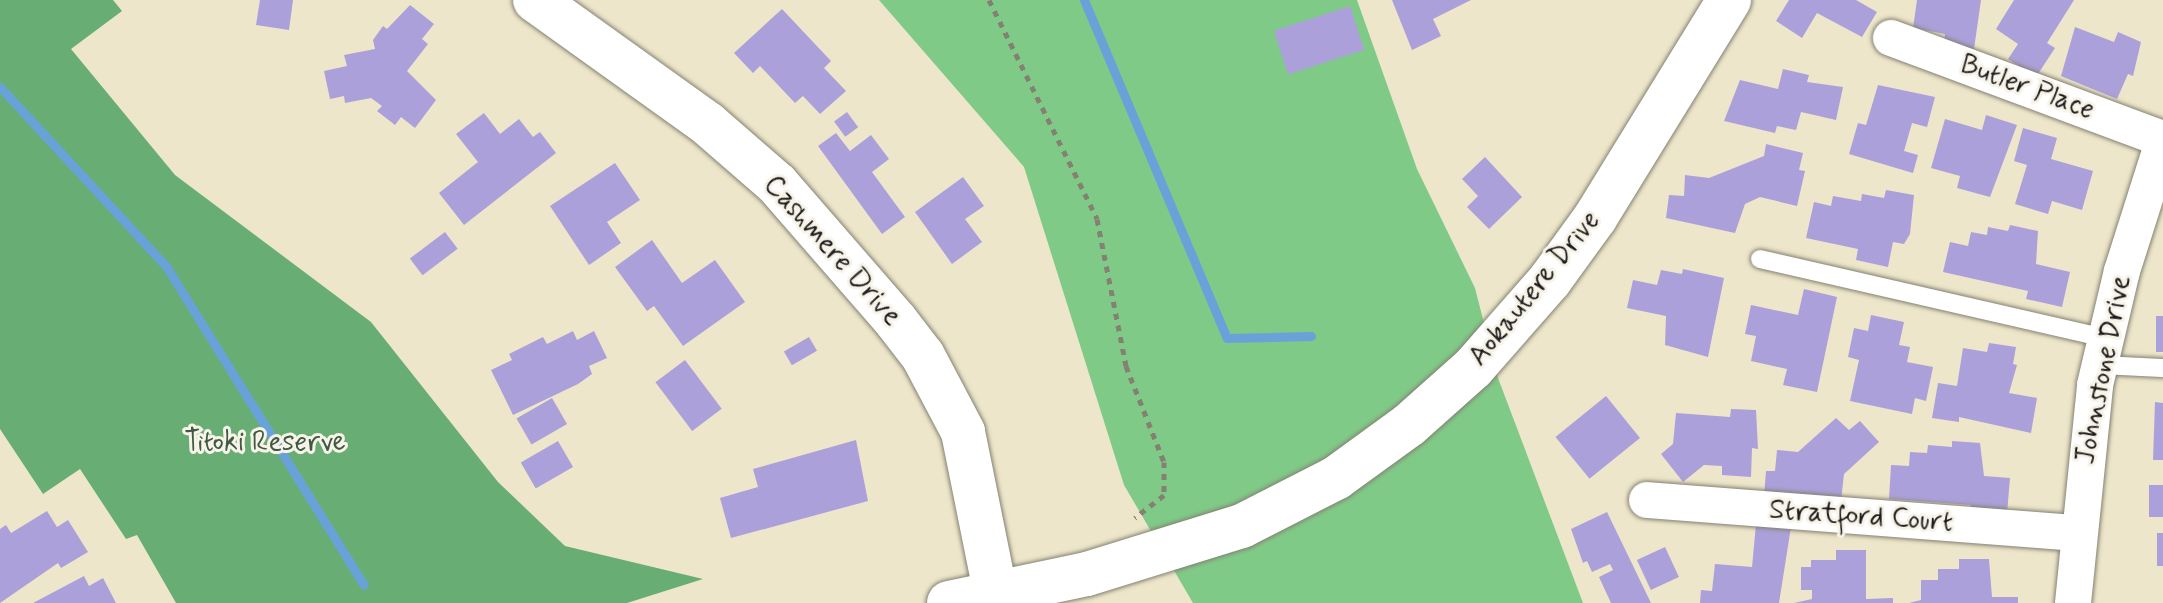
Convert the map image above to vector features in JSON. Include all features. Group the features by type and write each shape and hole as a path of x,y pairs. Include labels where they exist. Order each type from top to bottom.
{"main road":[{"name":"Cashmere Drive","path":"535,0 708,124 777,184 896,321 923,356 963,432 996,595"},
{"name":"Aokautere Drive","path":"949,603 996,595 1131,562 1242,526 1336,478 1409,425 1473,368 1550,280 1595,218 1729,0"}],"street":[{"name":"Butler Place","path":"1891,38 2163,140"},
{"name":"Johnstone Drive","path":"2073,603 2076,533 2103,352 2163,140"},
{"name":"Stratford Court","path":"1647,500 2076,533"}],"lane":[{"path":"1760,259 2163,368"}],"path":[{"path":"989,0 1097,219 1126,366 1164,462 1164,495 1119,525"}],"green space":[{"name":"Titoki Reserve","path":"0,0 113,0 122,11 71,49 175,175 371,322 498,482 565,546 703,579 627,603 176,603 137,535 126,539 80,469 43,494 0,429"},
{"path":"879,0 1357,0 1417,169 1475,288 1498,378 1583,603 1193,603 1124,485 1024,167"}],"building":[{"path":"260,0 293,0 289,30 256,25"},
{"path":"1392,0 1471,0 1433,19 1441,36 1412,50"},
{"path":"1789,0 1856,0 1877,12 1862,37 1817,13 1802,38 1776,21"},
{"path":"1917,0 1981,0 1974,49 1944,44 1945,34 1913,28"},
{"path":"2014,0 2074,0 2047,43 2055,48 2036,77 2008,59 2018,44 1996,29"},
{"path":"410,5 434,24 422,39 428,44 407,71 436,100 415,128 401,117 395,125 377,111 382,106 371,98 345,103 344,96 330,99 324,71 347,66 344,55 375,49 373,40 383,26 387,29"},
{"path":"1350,6 1364,50 1288,74 1274,31"},
{"path":"782,9 831,61 824,68 846,91 820,114 803,96 795,103 760,66 753,73 734,53"},
{"path":"2075,27 2114,42 2118,32 2141,42 2133,76 2128,74 2117,99 2061,76"},
{"path":"1783,69 1809,75 1807,82 1843,87 1836,120 1801,112 1796,130 1777,126 1775,133 1724,121 1740,80 1778,89"},
{"path":"1878,85 1935,97 1927,127 1912,123 1904,151 1918,155 1913,173 1849,154 1858,123 1866,125"},
{"path":"847,112 858,127 845,137 834,121"},
{"path":"484,113 500,134 519,119 533,137 540,132 556,153 464,225 439,193 478,162 456,134"},
{"path":"1986,115 2017,125 1990,197 1957,188 1960,176 1931,168 1945,119 1982,130"},
{"path":"2023,128 2057,138 2051,159 2093,171 2082,210 2052,201 2048,214 2015,204 2027,165 2014,161"},
{"path":"836,133 850,151 871,135 889,159 872,172 905,217 882,234 818,146"},
{"path":"1766,144 1803,153 1799,170 1805,171 1797,206 1760,197 1745,204 1735,233 1666,218 1669,195 1684,196 1685,175 1709,178 1764,156"},
{"path":"1485,157 1522,197 1489,229 1467,207 1478,196 1462,179"},
{"path":"615,163 640,200 607,222 621,243 589,265 550,206"},
{"path":"963,177 984,206 965,219 982,242 952,264 915,212"},
{"path":"1886,190 1914,195 1910,234 1904,244 1893,242 1888,267 1856,260 1858,249 1806,238 1814,202 1831,206 1833,196 1861,201 1862,194 1884,198"},
{"path":"2010,225 2038,231 2036,264 2070,272 2062,307 2026,299 2028,291 1943,272 1950,242 1968,246 1971,232 1987,235 1988,227 2008,231"},
{"path":"445,232 458,249 422,275 410,258"},
{"path":"652,240 682,283 715,260 745,302 683,346 654,306 647,311 615,267"},
{"path":"1683,269 1724,278 1708,357 1665,345 1666,316 1627,308 1633,280 1657,285 1661,270 1682,274"},
{"path":"1804,289 1837,297 1817,392 1783,385 1787,369 1751,361 1756,336 1745,334 1751,305 1798,315"},
{"path":"1871,315 1904,322 1899,345 1910,347 1907,362 1933,367 1926,401 1915,398 1912,414 1850,401 1859,360 1848,357 1854,328 1868,331"},
{"path":"2156,316 2163,316 2163,352 2156,352"},
{"path":"573,331 577,340 594,331 607,358 589,366 592,374 578,384 513,415 491,370 512,360 509,354 543,337 547,344"},
{"path":"809,337 817,351 792,365 784,352"},
{"path":"1989,343 2016,347 2013,364 2017,365 2009,393 2037,398 2031,433 1959,417 1959,422 1932,418 1938,383 1957,386 1963,348 1987,352"},
{"path":"685,360 722,409 692,431 655,382"},
{"path":"1606,396 1640,438 1589,479 1555,437"},
{"path":"552,398 567,424 531,444 516,418"},
{"path":"2155,402 2163,403 2163,460 2153,460"},
{"path":"1731,409 1756,410 1758,449 1752,448 1751,477 1722,475 1722,466 1704,465 1683,482 1661,454 1673,444 1676,413 1730,417"},
{"path":"1836,418 1849,430 1860,421 1879,442 1844,474 1841,501 1764,496 1766,471 1775,471 1777,450 1798,452"},
{"path":"856,440 868,501 731,538 720,498 758,487 753,469"},
{"path":"558,441 573,467 536,488 521,462"},
{"path":"1952,441 1980,443 1984,476 2010,478 2007,514 1970,512 1971,505 1889,499 1891,465 1909,466 1910,452 1927,453 1928,445 1952,447"},
{"path":"2149,485 2163,485 2163,517 2149,517"},
{"path":"47,511 57,527 68,520 88,552 61,568 58,563 0,603 0,529 6,525 11,533"},
{"path":"1607,512 1651,603 1611,603 1599,577 1613,570 1610,564 1592,572 1587,561 1583,563 1571,529"},
{"path":"1756,524 1791,527 1779,603 1700,603 1701,590 1712,591 1715,564 1752,567"},
{"path":"2157,533 2163,533 2163,566 2157,566"},
{"path":"1665,547 1679,577 1651,590 1637,560"},
{"path":"1836,550 1866,550 1866,599 1893,598 1893,603 1794,603 1812,599 1812,590 1801,590 1801,567 1811,567 1811,560 1836,560"},
{"path":"1959,559 1989,559 1992,597 2018,597 2018,603 1909,603 1921,600 1921,580 1938,580 1938,569 1959,569"},
{"path":"84,576 89,586 103,578 116,603 33,603"}],"waterway":[{"path":"1084,0 1227,338 1311,336"},
{"path":"0,87 166,266 364,585"}]}
